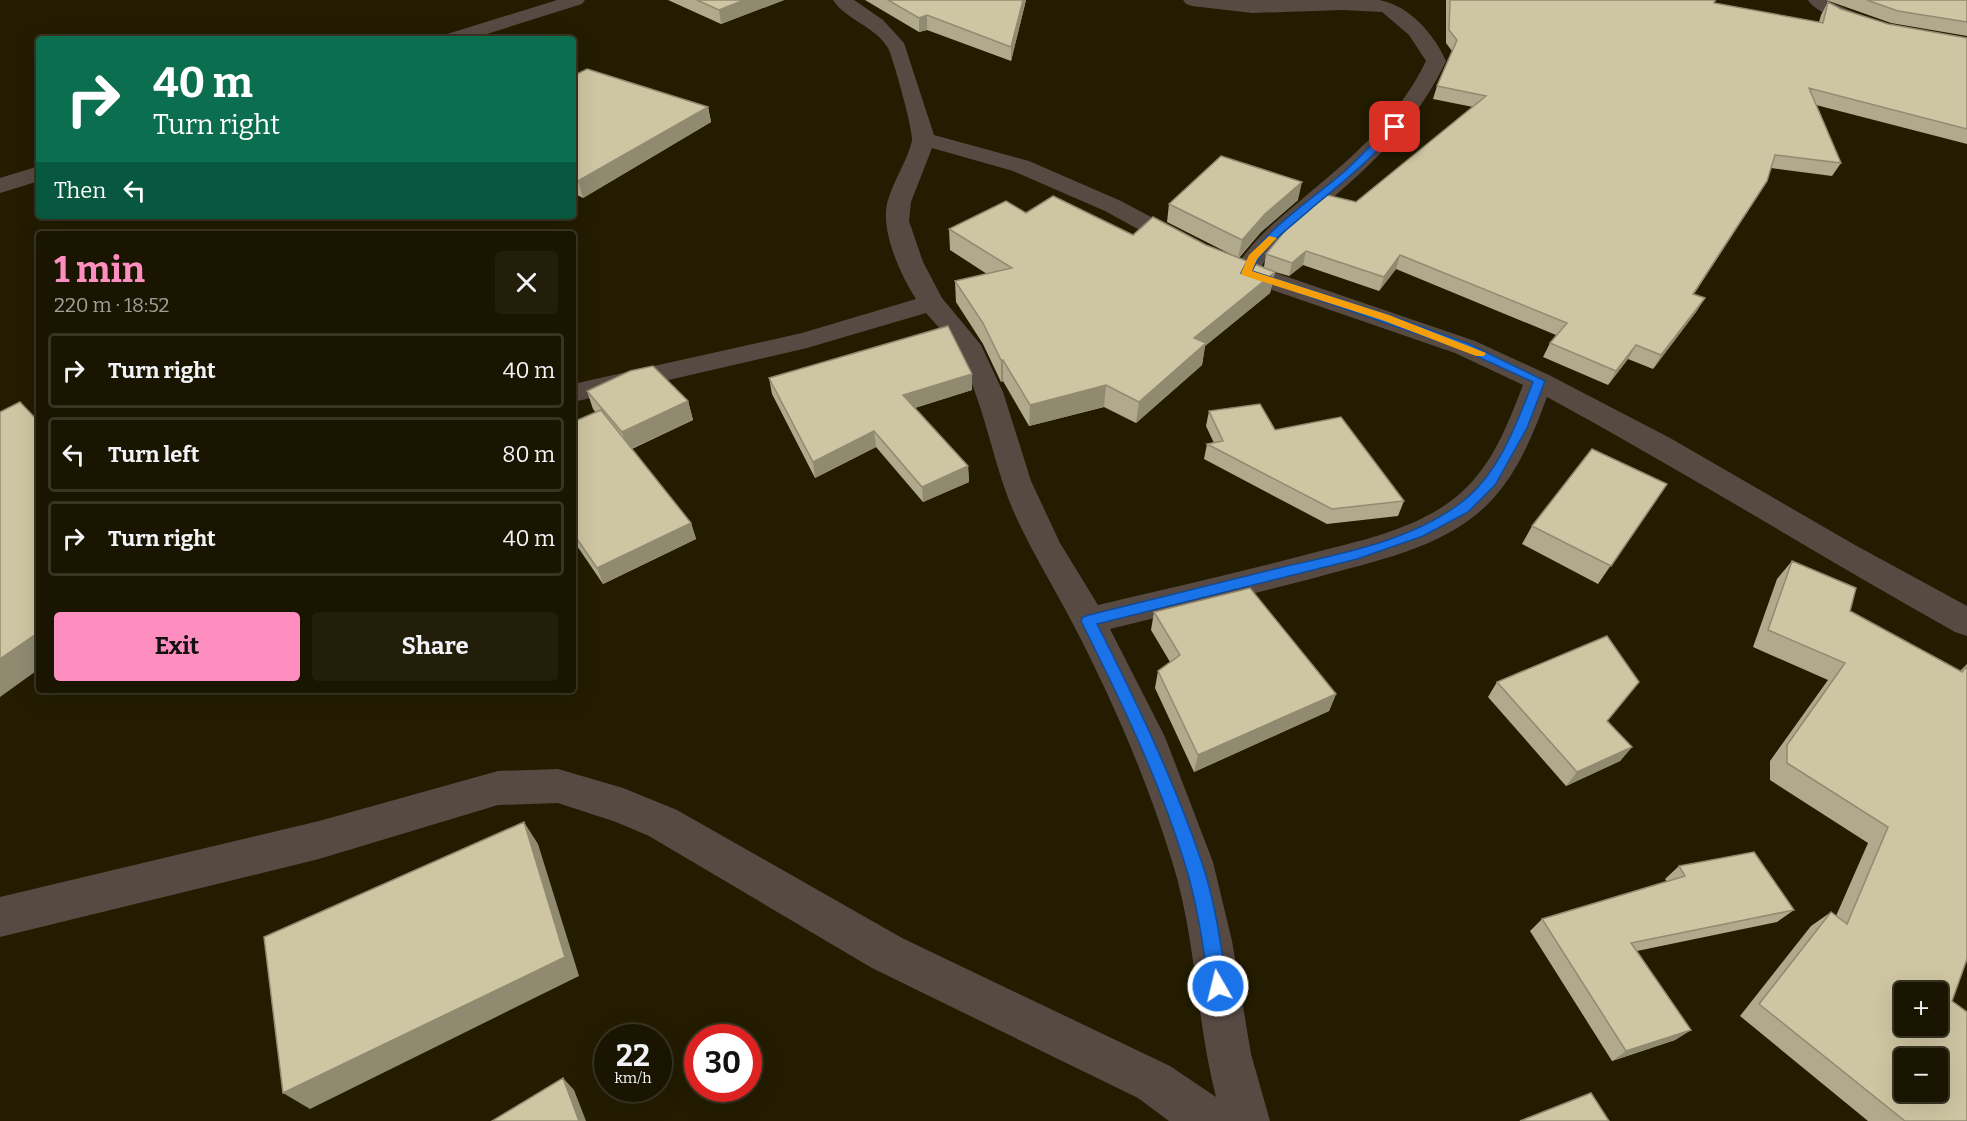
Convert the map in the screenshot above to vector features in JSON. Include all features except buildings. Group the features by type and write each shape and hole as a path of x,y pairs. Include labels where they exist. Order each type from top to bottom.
{"street":[{"path":"461,36 576,0"},
{"path":"842,0 876,24 897,47 920,119 924,139 899,202 897,221 901,240 917,278 932,303 967,345 989,392 1016,481 1045,546 1089,621 1146,737 1193,862 1211,941 1228,1054 1246,1121"},
{"path":"1192,0 1253,7 1351,3 1386,7 1411,0"},
{"path":"1817,0 1819,4 1838,13 1878,27"},
{"path":"1246,273 1253,258 1260,250 1349,172 1395,127 1431,73 1436,61 1432,48 1417,32 1386,7"},
{"path":"924,139 1030,170 1113,206 1158,232 1246,273 1386,317 1465,346 1539,381 1659,445 1843,554 1967,622"},
{"path":"0,186 36,174"},
{"path":"576,392 807,340 932,303"},
{"path":"1089,621 1357,554 1418,532 1463,508 1490,482 1521,428 1539,381"},
{"path":"0,917 319,840 498,788 558,786 623,806 663,823 772,884 887,953 1154,1082 1210,1121"}],"slow traffic":[{"path":"1272,238 1253,258 1246,273 1386,317 1480,353"}],"route":[{"path":"1218,986 1211,941 1193,862 1172,802 1146,737 1089,621 1357,554 1418,532 1463,508 1490,482 1521,428 1539,381 1465,346 1386,317 1246,273 1253,258 1284,227 1349,172 1395,127"}]}
